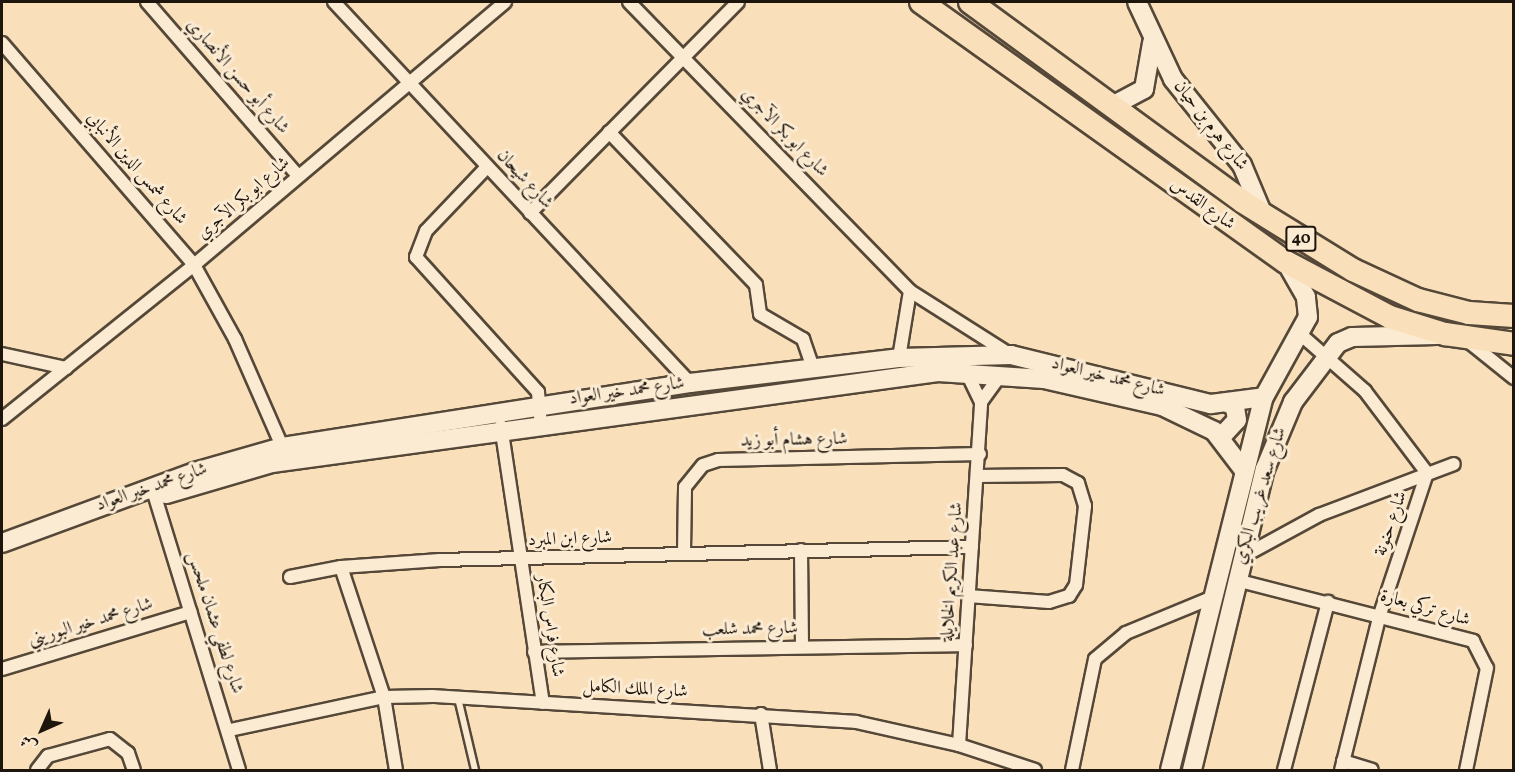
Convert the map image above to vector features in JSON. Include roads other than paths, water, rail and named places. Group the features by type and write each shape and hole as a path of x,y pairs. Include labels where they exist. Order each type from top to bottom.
{"highway":[{"name":"شارع القدس","path":"921,2 1286,262 1358,303 1455,336 1514,344"},
{"name":"شارع القدس","path":"970,2 1263,215 1388,288 1469,313 1514,316"}],"street":[{"name":"شارع أبو حسن الأنصاري","path":"147,2 298,176"},
{"name":"شارع شيحان","path":"334,2 690,383"},
{"name":"شارع ابو بكر الآجري","path":"2,420 194,265 504,2"},
{"name":"شارع ابو بكر الآجري","path":"629,2 684,55 910,291 1011,355"},
{"path":"530,213 738,2"},
{"name":"شارع هرم بن حيان","path":"1137,2 1151,38 1185,99 1242,165 1263,215"},
{"name":"شارع هرم بن حيان","path":"1114,105 1144,89 1151,38"},
{"name":"شارع شمس الدين الأنبابي","path":"2,43 194,265 235,339 285,454"},
{"path":"609,132 756,285 760,314 803,339 813,368"},
{"path":"487,167 418,240 416,257 538,392 542,426"},
{"name":"شارع سعد غريب البكري","path":"1170,771 1243,469 1264,397 1308,317 1306,297 1286,262"},
{"path":"899,358 910,291"},
{"name":"شارع حنونة","path":"1299,333 1326,354 1398,428 1427,473 1380,614 1342,766"},
{"path":"1455,336 1514,378"},
{"name":"شارع سعد غريب البكري","path":"1192,771 1236,580 1276,434 1326,354 1352,337 1455,336"},
{"path":"2,354 66,368"},
{"name":"شارع محمد خير العواد","path":"2,543 154,492 285,454 541,405 690,383 899,358 1011,355 1200,401 1226,402 1264,397"},
{"name":"شارع محمد خير العواد","path":"285,454 542,426 869,377 966,371 1099,387 1192,417 1221,436 1243,469"},
{"name":"شارع عبد الكريم الخلايلة","path":"959,745 980,454 981,402 966,371"},
{"path":"981,402 1001,374"},
{"path":"1221,436 1237,420 1235,407 1226,402"},
{"name":"شارع فراس البكار","path":"499,412 543,703"},
{"name":"شارع هشام أبو زيد","path":"684,552 685,487 703,465 718,460 980,454"},
{"path":"1242,557 1319,515 1454,464"},
{"path":"968,596 1049,602 1069,596 1076,585 1085,506 1078,483 1063,475 977,476"},
{"name":"شارع محمد خير العواد","path":"2,552 154,492"},
{"name":"شارع لطفي عثمان ملحس","path":"154,492 190,612 230,730 239,771"},
{"name":"شارع ابن المبرد","path":"290,578 340,567 684,552 972,547"},
{"path":"801,550 802,647"},
{"path":"340,567 384,697 396,771"},
{"name":"شارع تركي بعارة","path":"1236,580 1380,614 1467,639 1483,653 1487,668 1466,771"},
{"path":"1072,771 1095,658 1126,633 1211,598"},
{"path":"1284,771 1328,602"},
{"name":"شارع محمد خير البوريني","path":"2,669 190,612"},
{"name":"شارع محمد شلعب","path":"534,652 966,645"},
{"name":"شارع الملك الكامل","path":"230,730 384,697 458,698 761,714 856,722 959,745 1015,767 1035,771"},
{"path":"761,714 770,771"},
{"path":"37,771 48,756 110,739 128,753 134,771"},
{"path":"1342,766 1372,771"}],"lane":[{"path":"458,698 474,771"}]}
